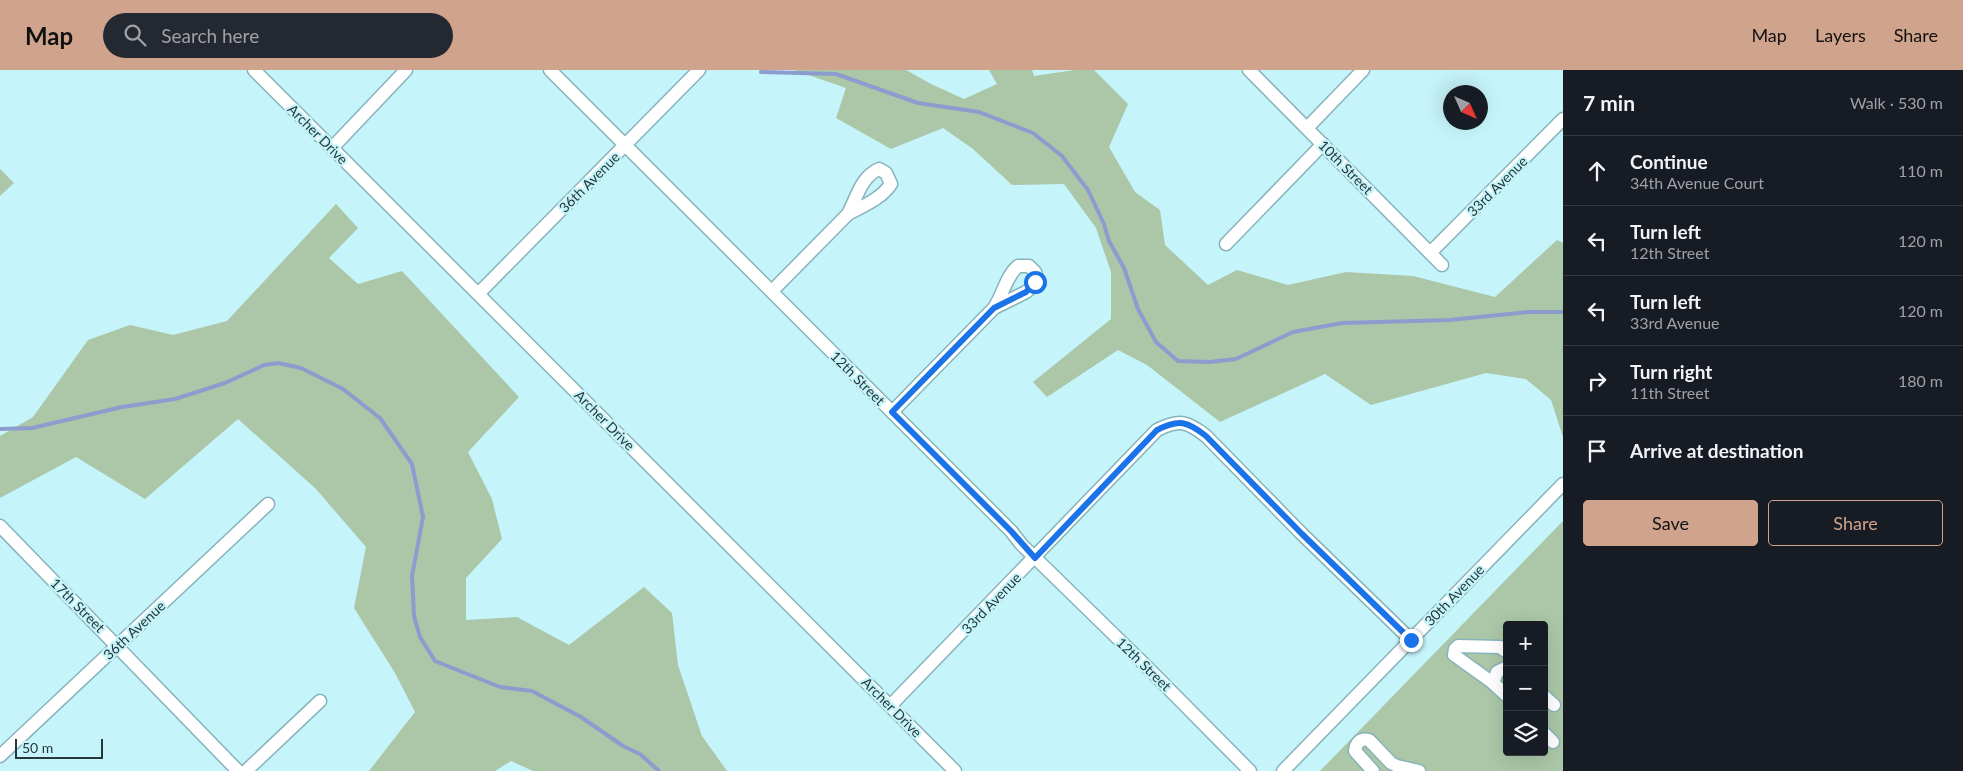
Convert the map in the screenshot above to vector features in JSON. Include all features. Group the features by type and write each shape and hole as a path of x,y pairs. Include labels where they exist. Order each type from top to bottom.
{"street":[{"name":"Archer Drive","path":"254,70 955,771"},
{"path":"332,148 406,70"},
{"name":"12th Street","path":"550,70 1011,531 1035,558 1250,771"},
{"name":"36th Avenue","path":"479,293 698,70"},
{"name":"10th Street","path":"1249,70 1442,265"},
{"path":"1307,128 1363,70"},
{"name":"33rd Avenue","path":"1430,253 1563,119"},
{"path":"1226,244 1323,144"},
{"path":"772,291 848,214"},
{"path":"892,412 994,308"},
{"name":"33rd Avenue","path":"891,706 1157,430 1180,422 1190,424 1206,436 1302,534 1411,640"},
{"name":"30th Avenue","path":"1283,771 1563,484"},
{"name":"36th Avenue","path":"0,756 268,504"},
{"name":"17th Street","path":"0,526 238,771"},
{"path":"1503,649 1500,647 1458,646 1455,649 1454,655 1503,692"},
{"path":"1493,683 1497,672 1503,669"},
{"path":"1548,700 1554,705"},
{"path":"246,771 320,701"},
{"path":"1373,771 1356,751 1356,745 1364,739 1369,740 1391,763 1419,771"}],"green space":[{"path":"794,70 906,70 964,99 997,84 989,70 1032,70 1034,76 1075,70 1094,70 1128,104 1109,147 1135,192 1160,210 1165,245 1208,285 1237,270 1288,285 1346,272 1413,276 1495,297 1557,240 1563,243 1563,437 1551,400 1526,379 1486,373 1371,405 1325,374 1220,422 1147,365 1118,350 1047,397 1033,382 1111,319 1111,272 1096,228 1064,184 1012,185 973,149 943,128 891,149 836,118 846,88"},
{"path":"0,169 14,183 0,196"},
{"path":"336,204 358,228 329,258 358,284 402,271 519,397 468,452 492,499 502,539 466,578 466,620 517,617 569,645 644,587 672,613 678,665 702,736 727,771 533,771 511,761 495,771 369,771 415,712 395,673 354,608 366,547 316,489 238,419 145,499 76,457 0,498 0,436 33,417 88,340 130,325 173,335 227,321"},
{"path":"1563,521 1563,771 1320,771"}],"waterway":[{"path":"761,72 836,74 918,103 979,112 1033,133 1062,156 1088,190 1104,224 1109,241 1124,268 1138,309 1156,342 1178,361 1209,362 1236,359 1293,332 1342,323 1450,320 1529,312 1563,312"},
{"path":"0,429 32,428 122,407 175,399 225,383 264,365 278,363 301,368 343,389 380,418 412,464 423,517 412,576 414,616 420,637 435,661 500,687 532,691 581,717 623,746 640,754 659,771"}],"route":[{"path":"1035,282 1026,292 994,308 892,412 1011,531 1035,558 1157,430 1180,422 1190,424 1206,436 1302,534 1411,640"}]}
